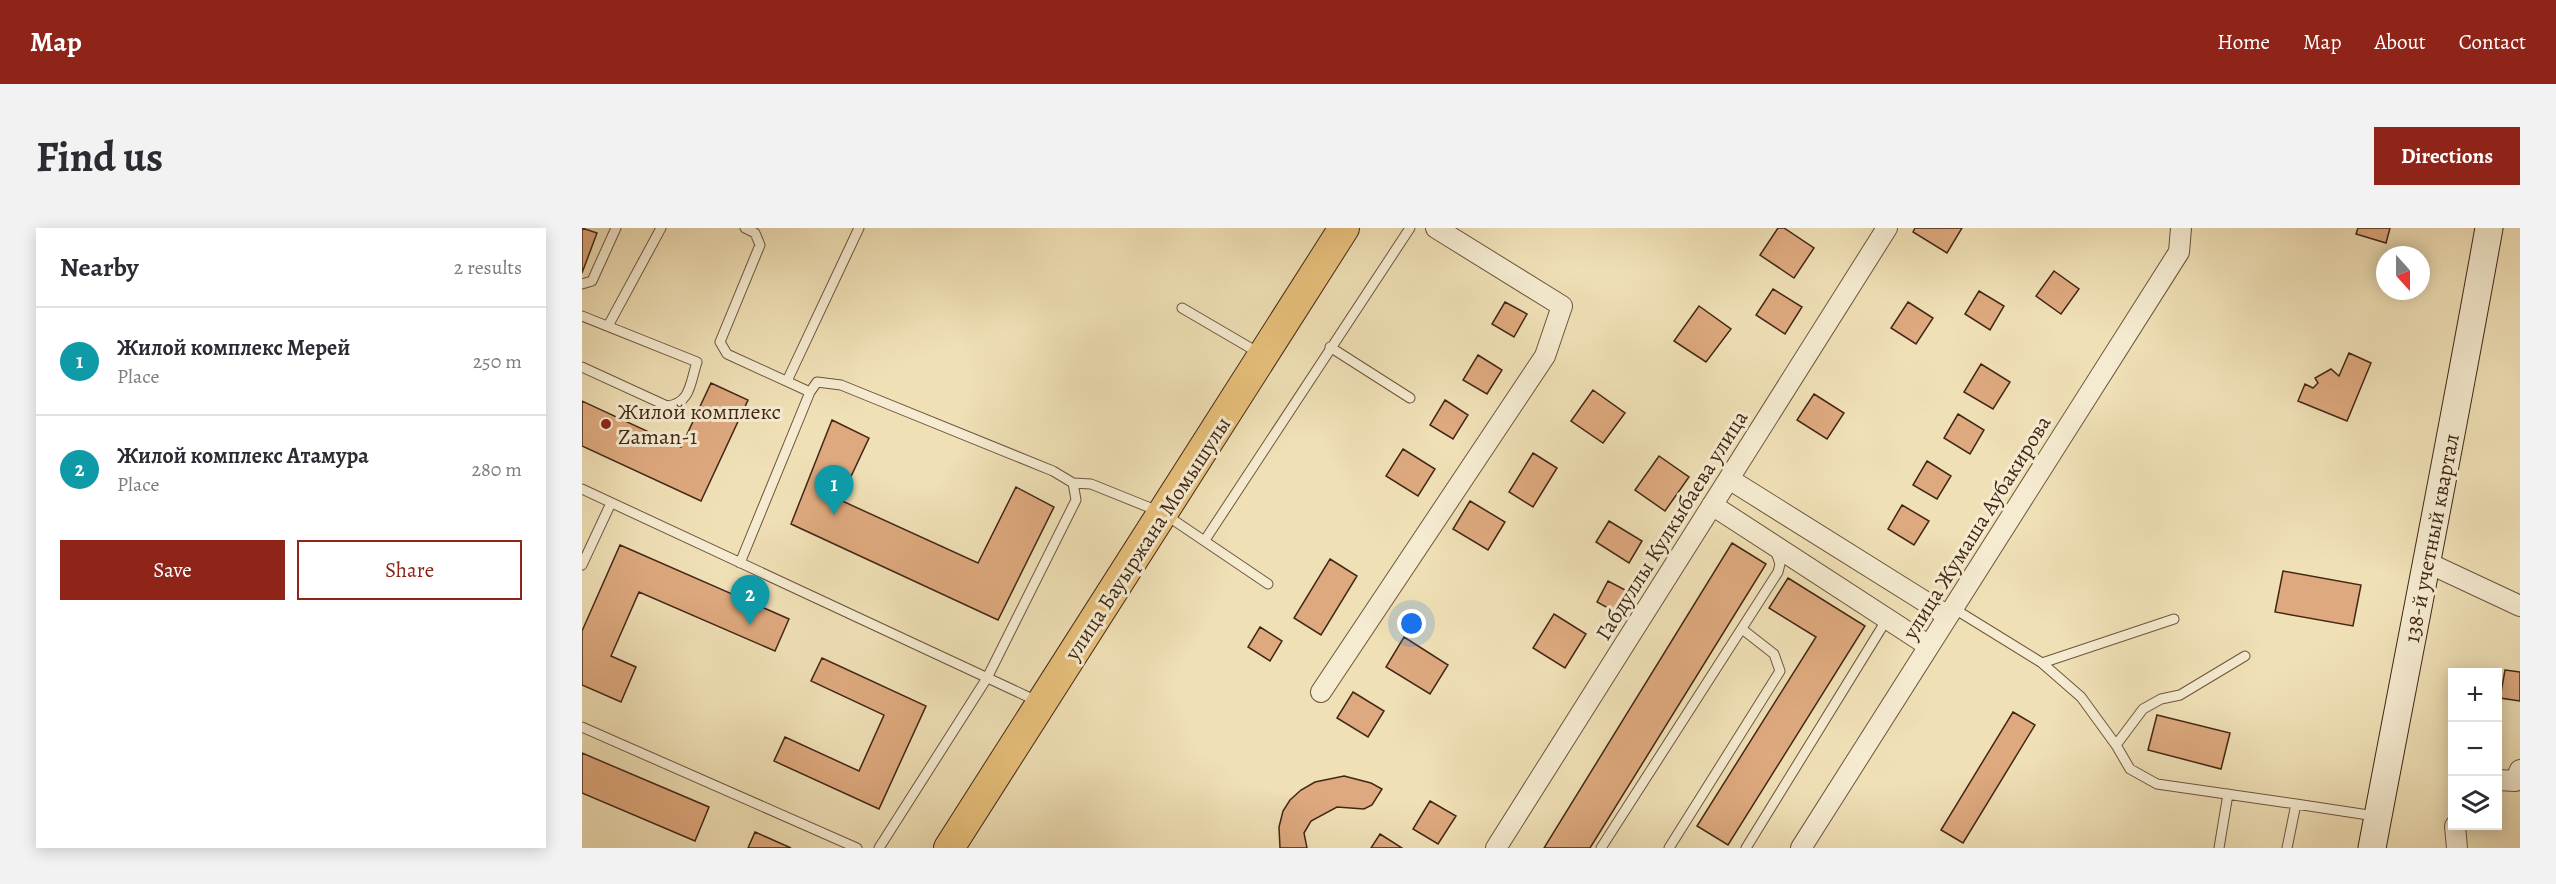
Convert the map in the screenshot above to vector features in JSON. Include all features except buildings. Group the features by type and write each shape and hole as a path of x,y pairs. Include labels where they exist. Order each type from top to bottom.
{"main road":[{"name":"улица Бауыржана Момышулы","path":"949,848 1344,228"},
{"name":"138-й учетный квартал","path":"2372,848 2441,494 2489,228"}],"street":[{"name":"Габдуллы Кулкыбаева улица","path":"1496,848 1887,228"},
{"name":"улица Жумаша Аубакирова","path":"1801,848 2179,252 2181,228"},
{"path":"1322,692 1545,356 1562,306 1448,231"},
{"path":"1729,479 1951,612"},
{"path":"1712,505 1929,646"},
{"path":"2426,562 2520,606"},
{"path":"2502,780 2515,781 2520,771"},
{"path":"2455,830 2457,848"}],"lane":[{"path":"582,284 592,281 616,228"},
{"path":"608,326 661,228"},
{"path":"745,228 755,232 760,244 720,342 727,354 810,392"},
{"path":"787,381 859,228"},
{"path":"1205,540 1410,228"},
{"path":"1182,308 1264,356"},
{"path":"582,316 697,362 686,399 677,405 667,406 582,367"},
{"path":"1330,347 1410,398"},
{"path":"740,563 810,392 817,382 841,385 1053,471 1072,483 1091,484 1163,513 1268,584"},
{"path":"879,848 987,678 1076,500 1072,483"},
{"path":"582,489 1042,703"},
{"path":"582,565 611,503"},
{"path":"1601,848 1778,572 1780,564 1773,544"},
{"path":"1951,612 2042,663 2081,697 2116,745 2130,769 2157,784 2378,817"},
{"path":"1746,848 1887,619"},
{"path":"2042,663 2174,619"},
{"path":"1669,848 1780,670 1774,654 1742,629"},
{"path":"2116,745 2143,710 2161,699 2180,695 2245,656"},
{"path":"582,727 857,848"},
{"path":"2219,848 2228,794"},
{"path":"2287,848 2296,804"}],"place":[{"name":"Жилой комплекс Zaman-1","path":"606,424"},
{"name":"Жилой комплекс Мерей","path":"834,515"},
{"name":"Жилой комплекс Атамура","path":"750,625"}]}
